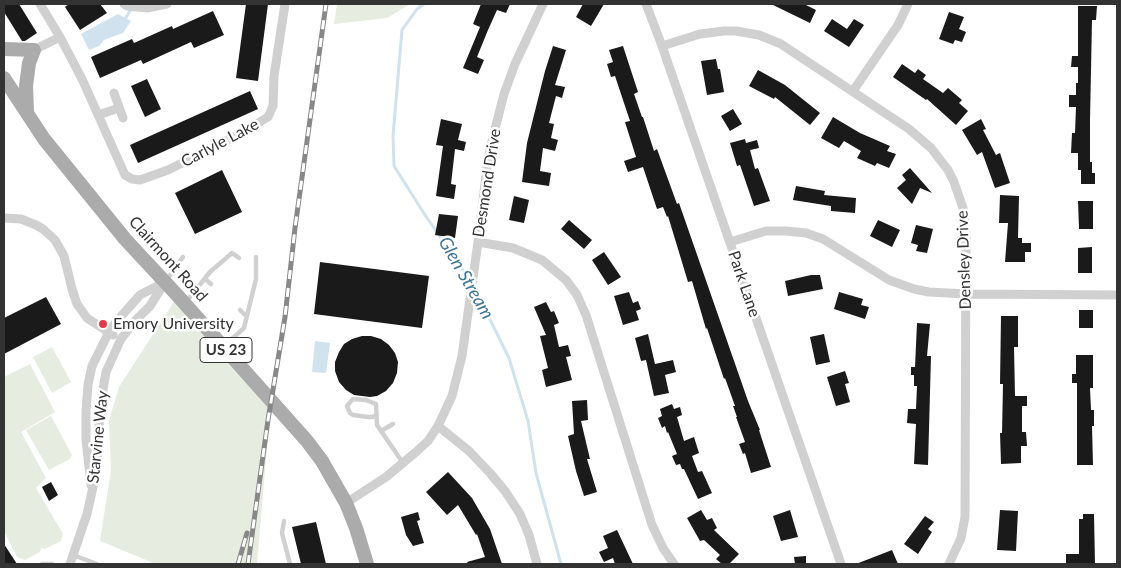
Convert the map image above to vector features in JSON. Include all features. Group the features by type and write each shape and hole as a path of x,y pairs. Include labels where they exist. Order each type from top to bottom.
{"main road":[{"path":"4,49 34,50 29,63 26,86 27,114"},
{"name":"Clairmont Road","path":"4,78 44,139 124,239 185,304 307,441 326,468 346,503 367,564"}],"street":[{"name":"Carlyle Lake","path":"40,4 82,79 125,175 132,180 140,180 168,170 238,135 268,117 273,106 274,76 285,4"},
{"path":"124,4 147,8 167,4"},
{"name":"Desmond Drive","path":"346,503 360,496 403,464 428,440 438,426 452,396 462,356 488,158 502,101 515,64 543,4"},
{"name":"Park Lane","path":"646,4 842,564"},
{"path":"853,91 898,25 908,4"},
{"name":"Densley Drive","path":"662,46 688,37 712,32 736,31 759,35 791,49 915,133 936,153 948,170 960,197 965,220 966,294 965,517 959,544 949,564"},
{"path":"34,50 60,37"},
{"path":"114,93 123,118"},
{"path":"98,115 119,108"},
{"path":"4,218 21,219 36,225 54,240 64,256 77,304 87,318 121,340"},
{"path":"730,242 766,231 806,233 823,239 895,282 929,292 1117,295"},
{"path":"478,242 513,248 542,260 566,280 577,295 586,315 652,524 660,542 674,564"},
{"name":"Starvine Way","path":"92,493 86,440 88,385 92,366 109,332 140,295 165,282"},
{"name":"Starvine Way","path":"71,560 87,514 97,469 100,407 103,386 113,354 134,321 150,306 165,282"},
{"path":"438,426 490,473 505,491 520,514 529,535 537,564"}],"lane":[{"path":"185,304 205,279 232,254 239,258"},
{"path":"165,282 183,257"},
{"path":"223,347 244,328 256,279 256,257"},
{"path":"205,279 211,284"},
{"path":"240,310 246,316"},
{"path":"376,415 373,417 353,415 347,409 348,404 353,399 376,404 377,426 403,464"},
{"path":"381,431 393,424"},
{"path":"284,521 282,533 290,564"},
{"path":"71,560 97,564"},
{"path":"42,564 52,564"}],"shaded area":[{"path":"337,4 410,4 387,18 334,24"},
{"path":"177,297 271,400 257,564 156,564 100,541 111,470 109,420 119,387"},
{"path":"52,347 71,382 52,393 33,357"},
{"path":"30,364 55,412 21,432 46,478 36,488 63,534 61,541 45,549 41,548 40,552 25,560 17,557 4,531 4,377"},
{"path":"51,416 72,455 70,459 49,470 26,430"}],"water":[{"path":"118,14 131,21 123,33 104,40 99,46 89,50 81,34"},
{"path":"315,341 330,343 326,373 312,372"}],"building":[{"path":"4,4 19,4 37,33 22,41 4,12"},
{"path":"69,4 100,4 107,13 80,30 65,7"},
{"path":"246,4 268,4 258,81 236,78"},
{"path":"481,4 510,4 506,13 497,10 477,57 484,60 478,74 463,68 480,27 473,24"},
{"path":"583,4 604,4 591,26 576,17"},
{"path":"771,4 804,4 816,10 810,23"},
{"path":"1078,6 1097,6 1096,20 1092,20 1090,120 1090,162 1092,162 1092,173 1095,173 1095,184 1081,184 1081,170 1078,170 1078,153 1071,153 1072,133 1075,133 1076,107 1069,107 1069,95 1076,95 1076,83 1078,83 1078,67 1071,67 1072,56 1078,56"},
{"path":"213,11 224,35 194,48 191,42 143,64 141,60 100,78 91,57 132,39 134,43 172,26 173,29"},
{"path":"949,12 964,17 959,29 966,32 962,42 955,40 953,44 939,39"},
{"path":"832,19 847,29 854,19 864,25 849,47 824,31"},
{"path":"553,46 566,50 555,85 565,87 562,98 556,96 549,123 554,124 551,138 558,140 555,151 543,148 540,171 551,173 549,186 522,182 527,143"},
{"path":"623,46 638,92 634,94 642,117 654,151 657,149 677,204 679,203 748,401 760,430 771,467 751,473 745,453 743,454 739,444 745,442 733,406 735,406 706,329 692,281 688,282 668,216 663,207 657,209 643,167 628,172 624,161 636,157 625,122 630,121 615,76 611,77 607,64 613,62 609,50"},
{"path":"716,59 718,69 720,69 724,92 707,95 701,61"},
{"path":"902,64 915,73 918,69 926,75 923,79 943,93 948,88 962,100 959,103 968,111 956,125 927,99 893,77"},
{"path":"758,70 785,85 820,113 810,125 775,97 774,99 749,86"},
{"path":"147,79 161,109 145,117 131,86"},
{"path":"250,91 258,109 138,163 130,145"},
{"path":"733,109 742,124 730,131 721,116"},
{"path":"833,117 860,133 890,146 887,151 896,154 889,168 877,163 875,166 857,158 861,151 844,141 839,148 821,138"},
{"path":"441,119 462,124 458,140 466,142 464,151 455,149 451,184 456,185 454,199 436,196 443,146 436,145"},
{"path":"981,119 986,129 983,130 996,155 1000,153 1010,183 995,188 982,152 977,155 962,130"},
{"path":"745,139 746,143 757,140 759,148 750,150 755,169 758,168 770,201 754,206 740,165 737,166 730,143"},
{"path":"910,168 932,193 920,188 912,204 897,188 906,180 902,175"},
{"path":"222,170 242,212 195,234 175,193"},
{"path":"796,186 825,191 824,195 856,198 855,213 831,211 831,206 793,200"},
{"path":"1000,195 1019,196 1018,238 1022,238 1022,243 1031,243 1031,252 1025,252 1025,262 1005,262 1008,223 999,223"},
{"path":"514,196 529,200 524,223 509,220"},
{"path":"1078,201 1093,201 1093,229 1079,229"},
{"path":"439,214 458,216 455,238 435,235"},
{"path":"569,220 592,240 584,249 561,229"},
{"path":"878,220 900,230 892,247 870,236"},
{"path":"916,225 933,229 927,253 916,251 918,245 911,243"},
{"path":"1092,247 1092,273 1078,273 1078,248"},
{"path":"604,252 621,277 608,285 592,260"},
{"path":"320,262 429,276 422,328 314,314"},
{"path":"811,275 820,275 823,289 788,296 785,281"},
{"path":"629,292 633,303 638,301 641,309 636,311 639,320 623,325 614,296"},
{"path":"839,292 863,299 861,305 869,307 865,319 834,309"},
{"path":"46,297 61,324 4,354 4,318"},
{"path":"546,302 551,312 554,311 559,323 554,325 559,347 568,345 571,356 566,357 572,380 546,387 542,370 548,368 540,336 546,335 534,307"},
{"path":"1079,310 1093,310 1093,328 1079,328"},
{"path":"1001,316 1018,316 1018,347 1014,347 1015,396 1027,396 1027,406 1022,406 1022,432 1026,432 1027,446 1021,446 1021,463 1001,464 1000,433 1002,433 1003,384 1000,384"},
{"path":"917,323 930,324 927,356 931,356 928,465 914,464 916,424 907,423 908,409 916,409 917,386 914,386 914,375 911,375 911,367 915,367"},
{"path":"648,334 655,364 673,360 676,372 665,375 669,393 654,396 646,360 641,361 635,338"},
{"path":"824,334 830,362 816,365 810,337"},
{"path":"362,336 381,339 395,353 398,362 397,373 393,383 386,391 377,396 354,395 339,382 335,371 335,362 344,344"},
{"path":"1076,355 1093,355 1093,388 1090,388 1091,410 1094,410 1094,426 1092,426 1093,465 1077,465 1077,383 1072,383 1072,374 1076,374"},
{"path":"845,371 849,383 845,384 850,402 836,406 827,377"},
{"path":"587,400 588,420 581,421 590,459 587,459 597,492 584,496 568,436 574,434 572,401"},
{"path":"672,404 674,409 680,407 682,415 677,417 684,441 694,437 699,453 692,456 698,472 702,471 712,493 698,499 684,469 682,469 680,464 676,465 672,456 677,454 665,426 662,428 658,418 662,416 660,409"},
{"path":"448,472 472,498 490,529 502,564 468,564 467,562 485,557 477,534 458,505 447,515 426,492"},
{"path":"51,482 58,495 49,501 42,487"},
{"path":"701,510 707,520 712,518 717,528 714,530 739,554 729,564 722,564 716,559 720,555 704,540 700,541 687,518"},
{"path":"790,510 798,537 781,541 773,516"},
{"path":"1000,510 1018,511 1016,551 997,550"},
{"path":"418,512 420,520 417,521 424,543 413,546 406,535 401,517"},
{"path":"1083,514 1094,514 1095,564 1066,564 1066,554 1079,554 1079,519 1083,519"},
{"path":"925,516 934,522 928,529 932,532 918,554 904,544"},
{"path":"316,522 326,564 301,564 292,527"},
{"path":"617,530 633,564 615,564 613,558 604,562 599,552 608,548 603,536"},
{"path":"4,544 17,564 4,564"},
{"path":"892,550 898,564 856,564"},
{"path":"806,556 806,564 795,564 794,557"}],"waterway":[{"name":"Glen Stream","path":"424,4 417,9 402,30 393,136 394,166 470,280"},
{"path":"124,21 132,7"},
{"name":"Glen Stream","path":"474,287 509,358 528,421 536,473 561,564"}],"railway":[{"path":"248,564 268,420 285,317 295,228 326,4"},
{"path":"238,564 247,533"}],"place":[{"name":"Emory University","path":"103,324"}]}
